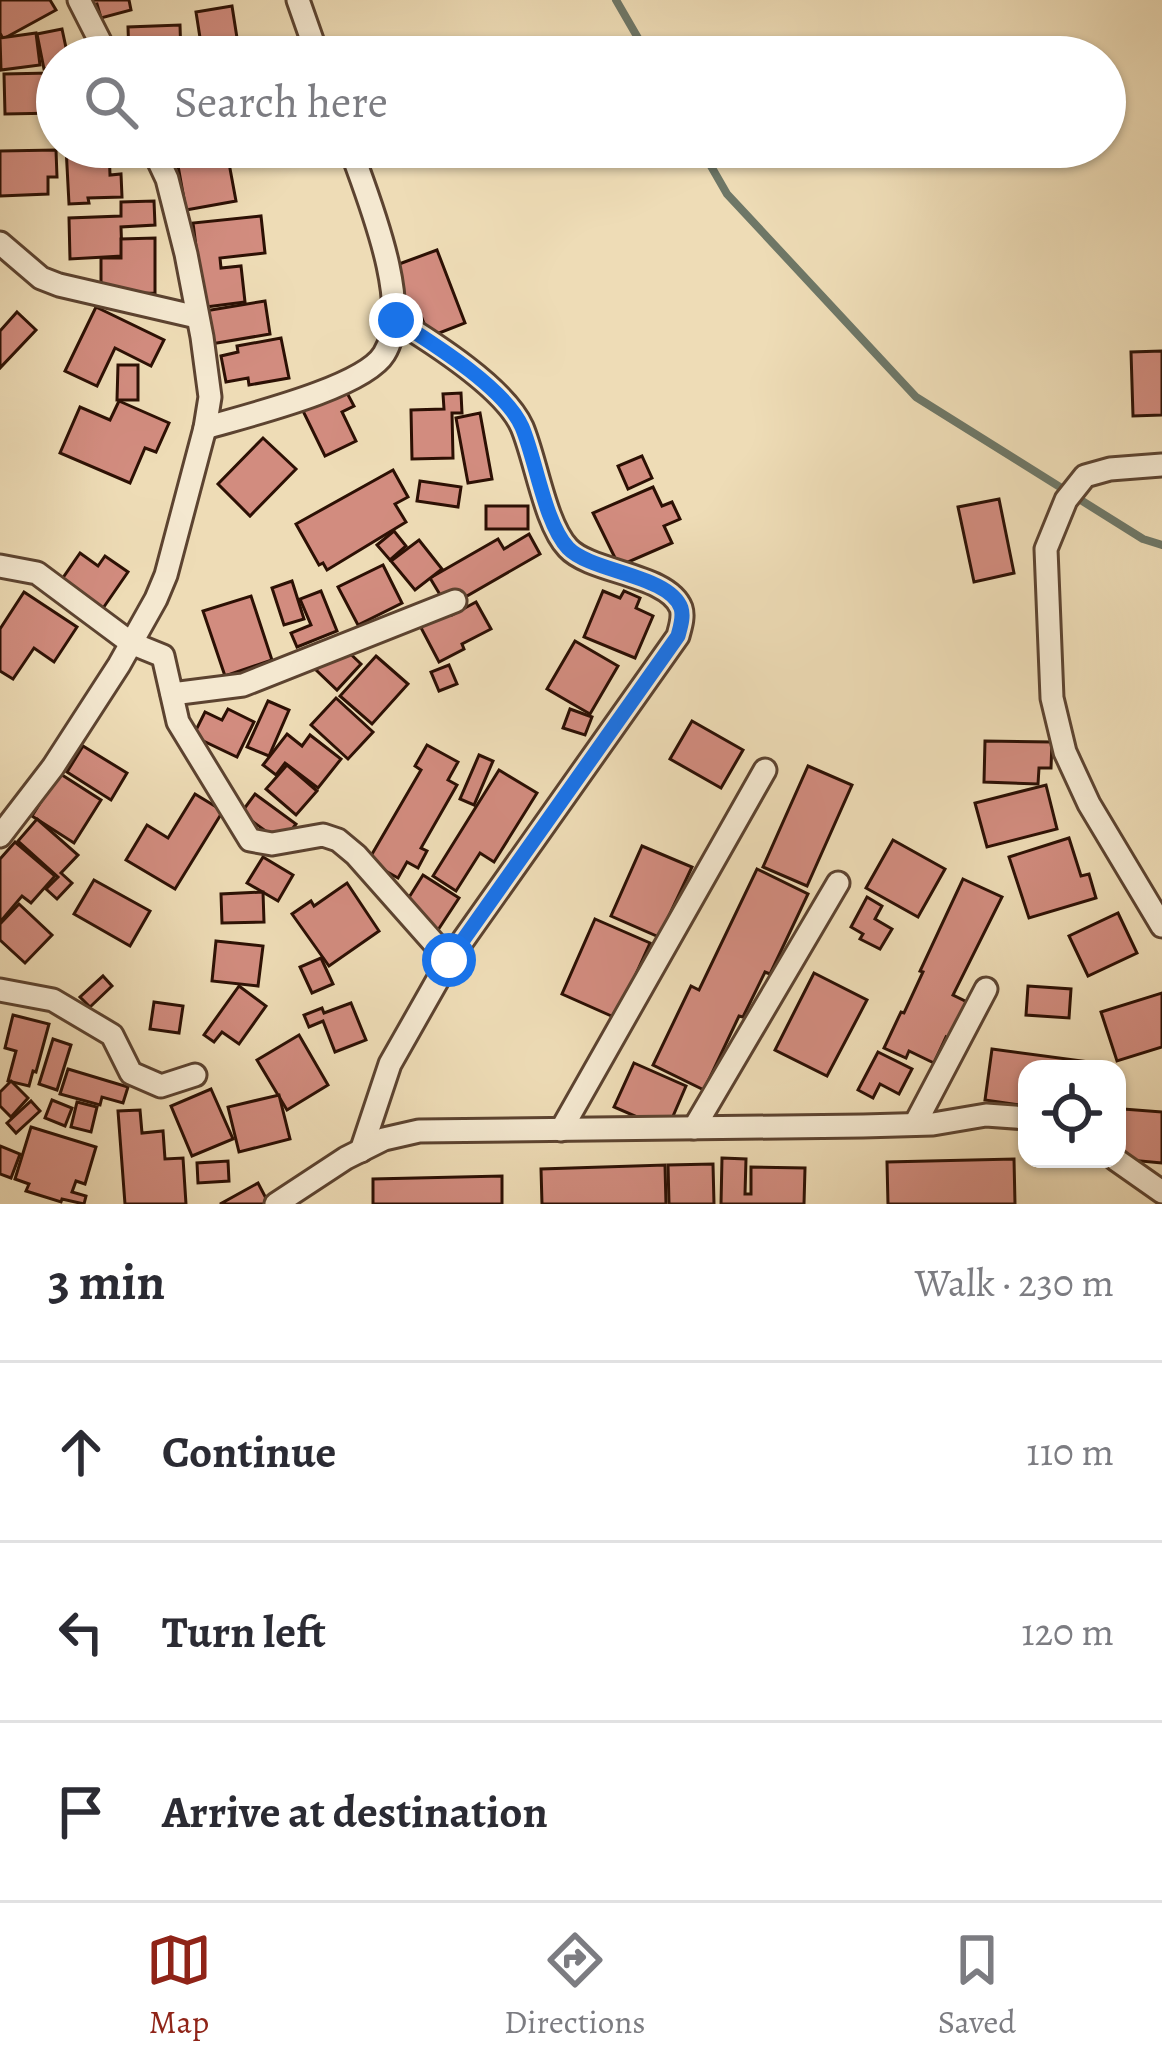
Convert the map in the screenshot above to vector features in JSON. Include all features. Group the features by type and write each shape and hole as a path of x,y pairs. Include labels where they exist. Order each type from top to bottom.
{"street":[{"path":"79,0 97,36"},
{"path":"298,0 311,36"},
{"path":"0,836 53,767 156,599 205,428 210,398 186,254 162,168"},
{"path":"205,428 314,394 369,369 384,355 396,320 393,291 358,168"},
{"path":"0,243 41,278 59,285 196,316"},
{"path":"361,1151 390,1064 449,960 678,636 682,621 681,607 670,596 637,577 580,558 566,547 514,412 454,357 396,320"},
{"path":"1162,465 1085,476 1066,500 1046,549 1052,698 1065,752 1089,804 1162,926"},
{"path":"0,566 37,572 130,643 163,656 178,722 250,840 272,844 323,835 338,840 449,960"},
{"path":"172,694 243,686 455,601"},
{"path":"561,1130 765,770"},
{"path":"694,1128 838,883"},
{"path":"915,1124 986,988"},
{"path":"0,990 53,1000 112,1035 131,1073 161,1086 195,1075"},
{"path":"276,1204 384,1139 419,1131 915,1124 986,1115 1018,1117"},
{"path":"1126,1167 1162,1192"}],"building":[{"path":"0,0 50,0 56,10 3,39"},
{"path":"88,0 129,0 131,10 101,18 97,4 89,6"},
{"path":"232,6 237,36 200,36 196,12"},
{"path":"180,25 180,36 128,36 128,27"},
{"path":"62,29 64,36 37,36"},
{"path":"36,33 36,66 1,70 0,38"},
{"path":"36,73 36,113 5,114 4,74"},
{"path":"36,150 36,168 57,168 57,177 48,177 48,194 0,196 0,151"},
{"path":"67,168 110,168 110,175 121,174 122,197 69,204"},
{"path":"178,168 230,168 236,201 186,210"},
{"path":"154,201 155,225 121,227 122,256 70,259 69,218 121,216 121,202"},
{"path":"261,216 265,253 220,258 221,268 241,266 245,302 198,308 193,223"},
{"path":"155,238 155,293 101,294 101,258 121,258 121,239"},
{"path":"437,250 465,323 429,337 420,313 410,317 391,267"},
{"path":"265,301 270,334 211,344 205,311"},
{"path":"96,307 164,340 151,366 115,348 97,386 65,371"},
{"path":"17,312 36,330 0,368 0,331"},
{"path":"281,338 289,378 249,385 248,378 226,382 221,356 238,352 237,346"},
{"path":"1162,351 1162,415 1133,416 1131,352"},
{"path":"118,365 138,365 138,400 117,400"},
{"path":"346,391 354,406 342,412 356,441 325,456 303,411"},
{"path":"461,393 462,413 452,413 453,458 412,459 411,410 444,409 443,394"},
{"path":"119,401 169,423 156,452 145,448 130,483 60,453 80,407 110,420"},
{"path":"480,413 492,479 468,483 456,418"},
{"path":"263,438 296,469 250,516 218,484"},
{"path":"642,456 652,478 628,489 618,466"},
{"path":"393,470 408,497 395,504 406,522 327,570 323,563 319,565 296,524"},
{"path":"420,481 461,487 458,507 417,501"},
{"path":"653,487 662,506 672,502 680,519 664,526 672,543 619,566 593,513"},
{"path":"999,499 1014,573 974,582 958,507"},
{"path":"486,506 528,506 528,529 486,529"},
{"path":"394,531 406,546 390,560 377,545"},
{"path":"529,534 540,554 453,604 442,598 430,578 498,539 504,549"},
{"path":"419,540 442,569 415,590 391,561"},
{"path":"80,553 98,566 105,556 128,572 99,614 58,585"},
{"path":"383,565 402,603 358,625 338,587"},
{"path":"292,581 304,619 284,625 272,588"},
{"path":"321,591 337,631 297,647 291,633 311,625 300,599"},
{"path":"603,591 620,598 624,591 640,598 636,608 653,616 635,658 584,637"},
{"path":"24,592 77,627 54,662 34,648 13,679 0,671 0,629"},
{"path":"251,596 272,660 225,676 203,611"},
{"path":"476,602 491,629 439,662 419,624"},
{"path":"575,641 618,666 590,714 547,689"},
{"path":"340,644 361,664 337,690 316,670"},
{"path":"376,656 408,684 372,724 340,696"},
{"path":"449,665 457,684 439,691 431,672"},
{"path":"336,698 373,732 348,759 311,725"},
{"path":"268,701 289,710 269,756 247,747"},
{"path":"228,709 254,722 237,757 193,736 205,712 222,720"},
{"path":"570,709 592,717 585,735 563,728"},
{"path":"692,721 743,750 721,788 670,759"},
{"path":"287,734 302,746 310,735 341,759 318,788 285,763 276,775 263,765"},
{"path":"985,741 1052,742 1051,768 1039,768 1038,784 984,782"},
{"path":"427,745 458,762 448,780 457,785 421,848 427,851 418,868 407,862 398,878 368,861 421,770 415,766"},
{"path":"83,746 127,773 111,800 67,772"},
{"path":"479,755 493,761 474,805 460,799"},
{"path":"287,765 317,791 296,815 266,789"},
{"path":"808,766 852,785 807,886 763,867"},
{"path":"499,770 537,793 494,862 480,853 456,891 433,876"},
{"path":"59,773 101,800 74,843 32,816"},
{"path":"1046,785 1057,829 987,847 975,803"},
{"path":"195,794 223,811 175,889 126,860 147,825 168,838"},
{"path":"255,794 296,824 282,843 241,813"},
{"path":"37,819 78,855 61,873 72,883 57,899 46,889 58,877 18,841"},
{"path":"1069,838 1081,876 1089,874 1096,898 1029,918 1009,857"},
{"path":"893,840 945,869 918,917 866,888"},
{"path":"15,842 55,876 31,903 22,896 0,922 0,859"},
{"path":"642,846 692,867 659,937 611,916"},
{"path":"263,857 293,875 278,901 247,883"},
{"path":"757,869 808,894 770,974 765,972 743,1017 739,1016 704,1090 653,1065 691,986 699,990"},
{"path":"423,875 459,898 438,930 403,907"},
{"path":"963,879 1002,897 953,995 967,1002 949,1039 946,1037 934,1063 909,1051 906,1058 884,1048"},
{"path":"94,880 150,911 130,946 74,914"},
{"path":"347,883 379,931 329,966 292,914 311,901 314,906"},
{"path":"263,892 264,922 222,923 221,894"},
{"path":"867,897 882,906 875,919 892,929 880,949 860,939 863,934 851,927"},
{"path":"19,904 52,935 25,963 0,940 0,924"},
{"path":"1118,913 1137,953 1088,976 1069,936"},
{"path":"595,919 650,943 616,1018 562,994"},
{"path":"216,941 263,946 258,986 212,981"},
{"path":"321,958 333,984 312,993 300,967"},
{"path":"814,973 867,1000 827,1076 775,1050"},
{"path":"103,976 112,986 90,1007 80,997"},
{"path":"239,986 266,1006 239,1044 222,1032 214,1042 204,1035"},
{"path":"1028,986 1071,989 1069,1018 1026,1015"},
{"path":"1162,993 1162,1047 1117,1060 1101,1012"},
{"path":"154,1002 183,1006 179,1033 150,1029"},
{"path":"351,1003 366,1040 335,1052 323,1021 309,1027 304,1015"},
{"path":"13,1015 49,1024 29,1086 8,1081 16,1051 5,1048"},
{"path":"299,1035 328,1085 287,1110 257,1060"},
{"path":"53,1039 71,1045 57,1090 39,1084"},
{"path":"992,1049 1074,1060 1018,1060 1018,1105 985,1100"},
{"path":"878,1052 912,1069 899,1094 880,1084 873,1098 858,1090"},
{"path":"634,1063 686,1086 667,1130 614,1107"},
{"path":"68,1069 128,1087 123,1103 102,1097 100,1105 60,1094"},
{"path":"11,1081 28,1098 11,1117 0,1106 0,1092"},
{"path":"211,1089 233,1139 192,1156 171,1106"},
{"path":"279,1095 290,1139 239,1152 228,1107"},
{"path":"52,1100 72,1108 65,1126 45,1118"},
{"path":"31,1101 40,1111 16,1133 7,1123"},
{"path":"77,1102 97,1107 91,1132 71,1127"},
{"path":"1126,1109 1162,1112 1162,1163 1126,1160"},
{"path":"140,1110 142,1133 163,1131 165,1159 183,1158 186,1204 125,1204 118,1111"},
{"path":"31,1127 96,1147 85,1184 76,1181 72,1192 86,1196 84,1204 26,1191 29,1184 15,1179"},
{"path":"0,1146 20,1154 11,1178 0,1174"},
{"path":"722,1158 746,1159 745,1194 751,1194 751,1167 805,1168 804,1204 721,1204"},
{"path":"1014,1159 1015,1204 888,1204 887,1162"},
{"path":"228,1161 229,1181 198,1183 197,1163"},
{"path":"713,1164 714,1204 669,1204 668,1165"},
{"path":"665,1165 666,1204 542,1204 541,1169"},
{"path":"502,1176 502,1204 373,1204 373,1179"},
{"path":"258,1183 269,1204 220,1204"}],"waterway":[{"path":"616,0 637,36"},
{"path":"712,168 727,194 916,397 1143,539 1162,545"}],"route":[{"path":"396,320 454,357 514,412 566,547 580,558 637,577 681,607 678,636 449,960"}]}
